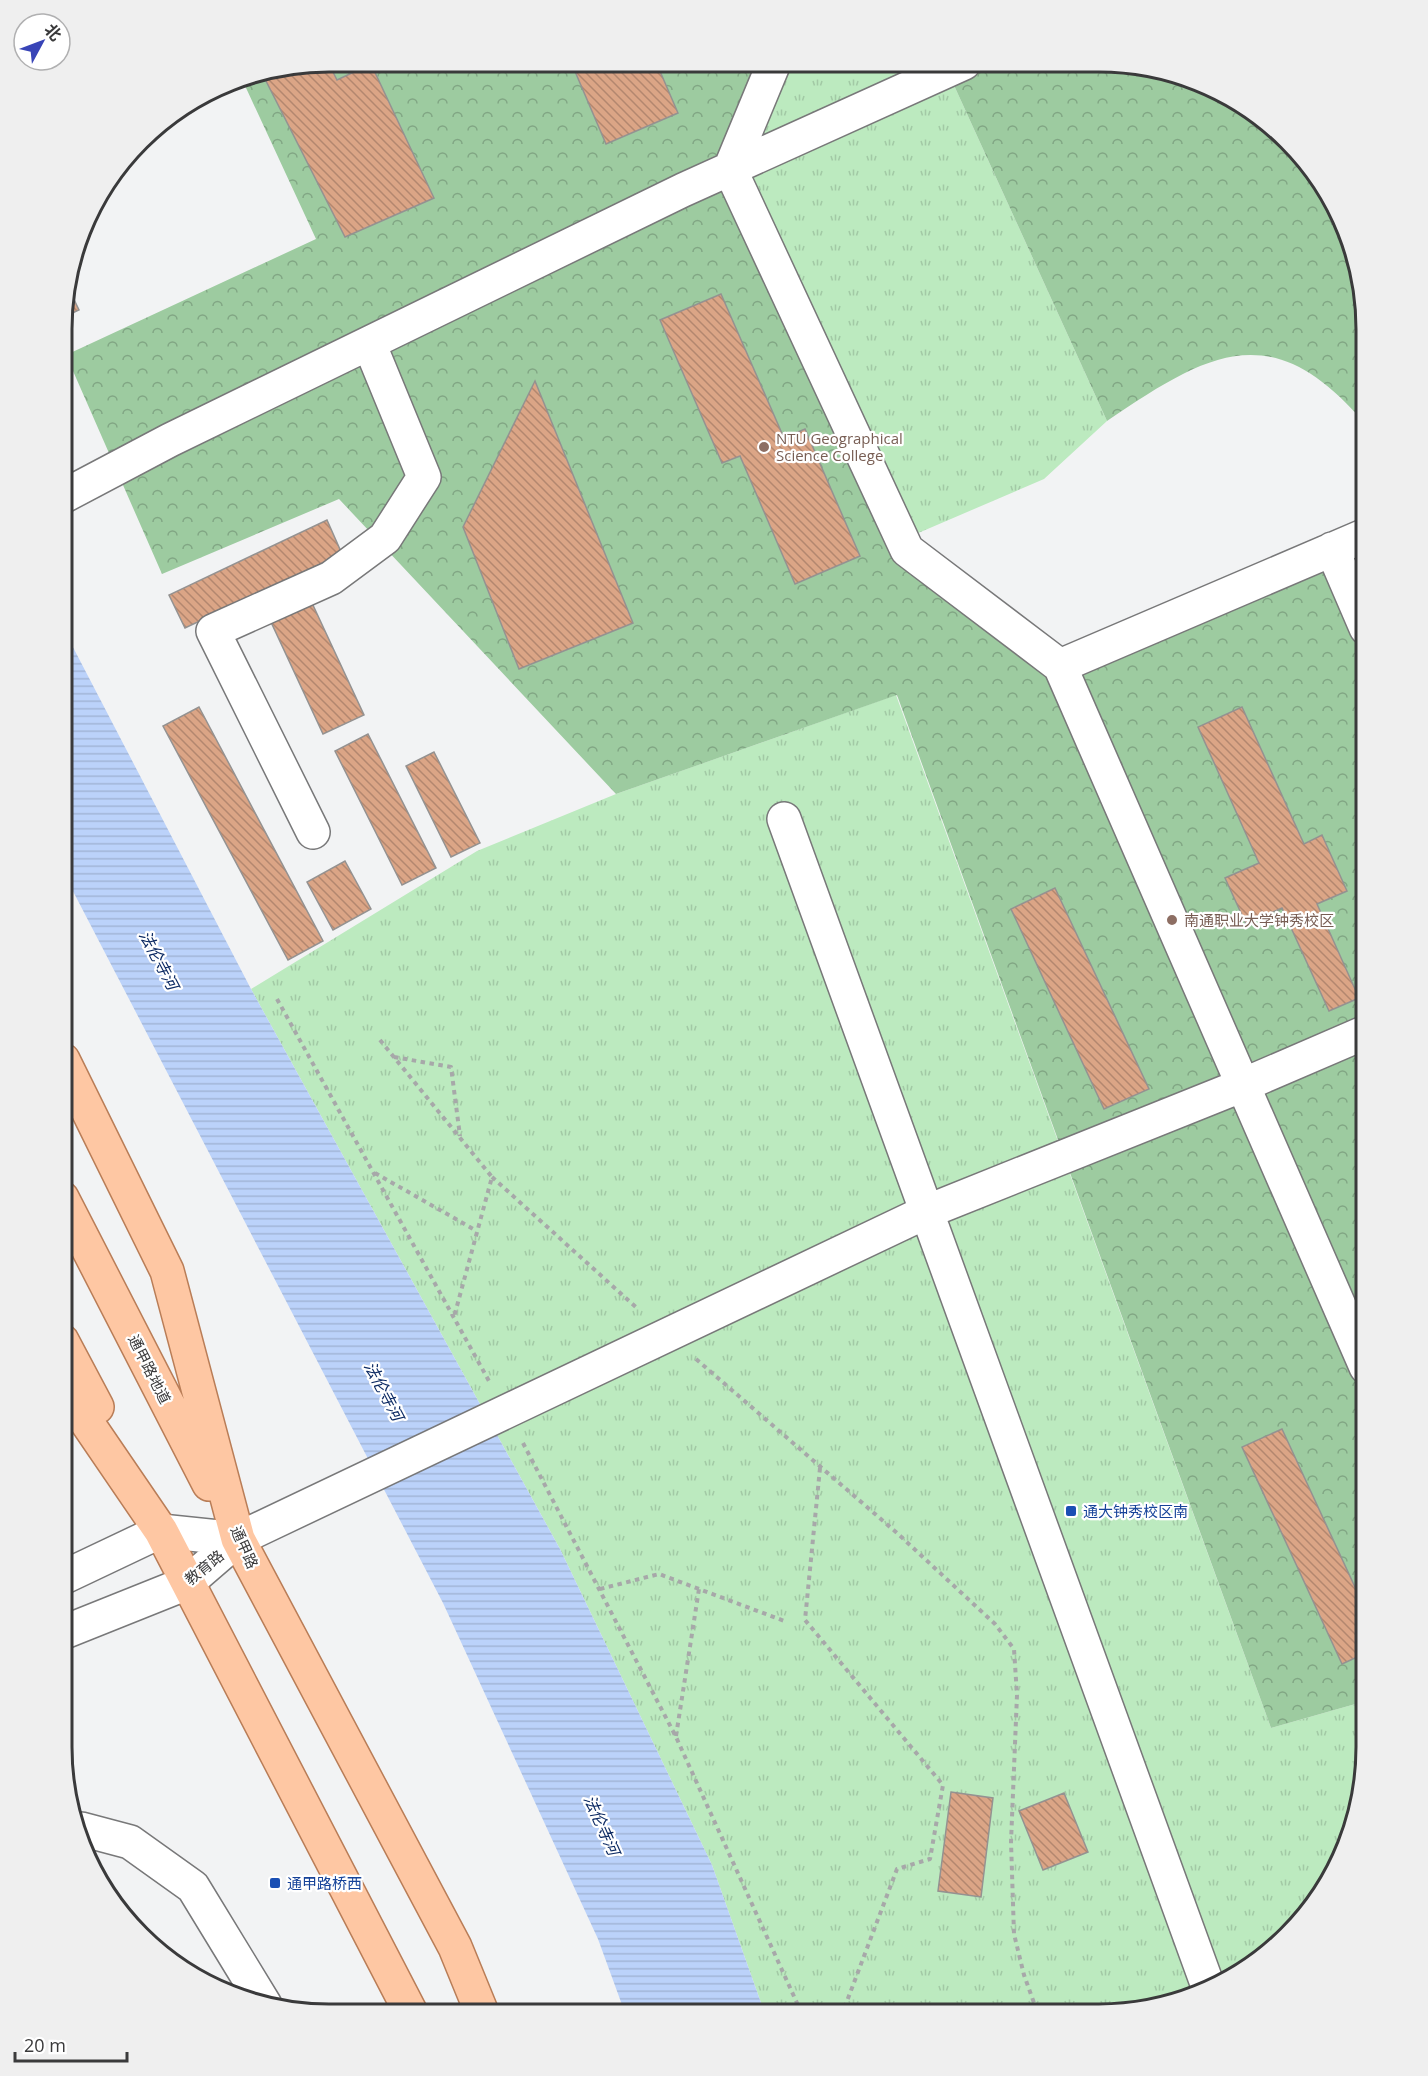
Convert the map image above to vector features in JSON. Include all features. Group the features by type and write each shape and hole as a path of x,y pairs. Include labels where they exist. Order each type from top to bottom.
{"main road":[{"name":"通甲路","path":"72,1078 167,1271 238,1539 455,1947 478,2004"},
{"name":"通甲路地道","path":"72,1217 238,1539"},
{"path":"72,1360 406,2004"},
{"path":"72,1401 161,1532"}],"street":[{"path":"770,72 730,170 907,550 1060,666 1356,1344"},
{"path":"72,491 170,440 369,343 933,72"},
{"path":"313,832 213,631 331,578 385,538 424,477 369,343"},
{"path":"1060,666 1356,539"},
{"path":"1332,549 1356,605"},
{"path":"784,819 1206,1981"},
{"path":"238,1539 926,1212 1243,1085 1356,1036"},
{"path":"72,1573 161,1532"},
{"name":"教育路","path":"161,1532 238,1539"},
{"name":"教育路","path":"72,1629 188,1583 238,1539"},
{"path":"86,1830 130,1842 193,1887 259,1994"}],"path":[{"path":"277,999 493,1388"},
{"path":"380,1040 492,1177 643,1314"},
{"path":"394,1056 451,1067 460,1138"},
{"path":"374,1173 476,1230"},
{"path":"454,1317 492,1177"},
{"path":"687,1352 820,1467 995,1624 1014,1649 1017,1695 1011,1842 1014,1934 1024,1975 1034,2004"},
{"path":"520,1438 676,1737 797,2004"},
{"path":"820,1467 806,1620 943,1785 930,1859 897,1869 846,2004"},
{"path":"600,1589 660,1574 787,1622"},
{"path":"676,1737 699,1588"}],"green space":[{"path":"329,72 770,72 730,170 902,540 1060,666 1332,549 1356,605 1356,1704 1271,1728 897,695 616,794 339,499 162,574 72,369 72,352 316,239 245,86 295,74"},
{"path":"770,72 948,72 1107,421 1044,479 902,540 730,169"},
{"path":"948,72 1133,74 1182,86 1228,106 1269,136 1303,172 1330,215 1347,262 1354,295 1356,415 1332,390 1301,368 1270,357 1240,356 1210,362 1178,377 1107,421"},
{"path":"896,695 1271,1728 1356,1704 1354,1781 1347,1814 1330,1861 1303,1904 1281,1929 1256,1951 1213,1978 1149,1999 1099,2004 761,2004 712,1865 560,1549 251,989 477,851 616,794"}],"water":[{"name":"法伦寺河","path":"72,645 251,989 560,1549 712,1865 761,2004 622,2004 598,1939 443,1603 72,889"}],"building":[{"path":"329,72 333,72 337,80 354,72 375,72 434,198 345,237 266,80 295,74"},
{"path":"575,72 660,72 678,113 606,144"},
{"name":"NTU Geographical Science College","path":"721,294 784,438 805,429 860,556 795,584 740,456 722,463 660,320"},
{"path":"74,299 79,310 73,313"},
{"path":"535,381 633,623 519,669 463,527"},
{"path":"327,520 342,554 185,628 169,595"},
{"path":"312,603 364,715 323,734 271,622"},
{"path":"199,707 323,941 288,960 163,726"},
{"path":"1242,707 1304,844 1322,835 1347,891 1317,904 1356,991 1356,999 1329,1011 1282,908 1246,924 1225,878 1259,863 1198,727"},
{"path":"368,734 436,868 402,885 335,751"},
{"path":"434,752 480,843 451,857 406,766"},
{"path":"345,861 371,909 333,930 307,882"},
{"path":"1055,888 1149,1089 1104,1109 1011,909"},
{"path":"1282,1429 1356,1589 1356,1658 1342,1664 1242,1447"},
{"path":"951,1792 993,1798 981,1897 938,1891"},
{"path":"1064,1793 1088,1852 1043,1870 1019,1811"}],"place":[{"name":"NTU Geographical Science College","path":"764,447"},
{"name":"南通职业大学钟秀校区","path":"1172,920"},
{"name":"通大钟秀校区南","path":"1071,1511"},
{"name":"通甲路桥西","path":"275,1883"}]}
